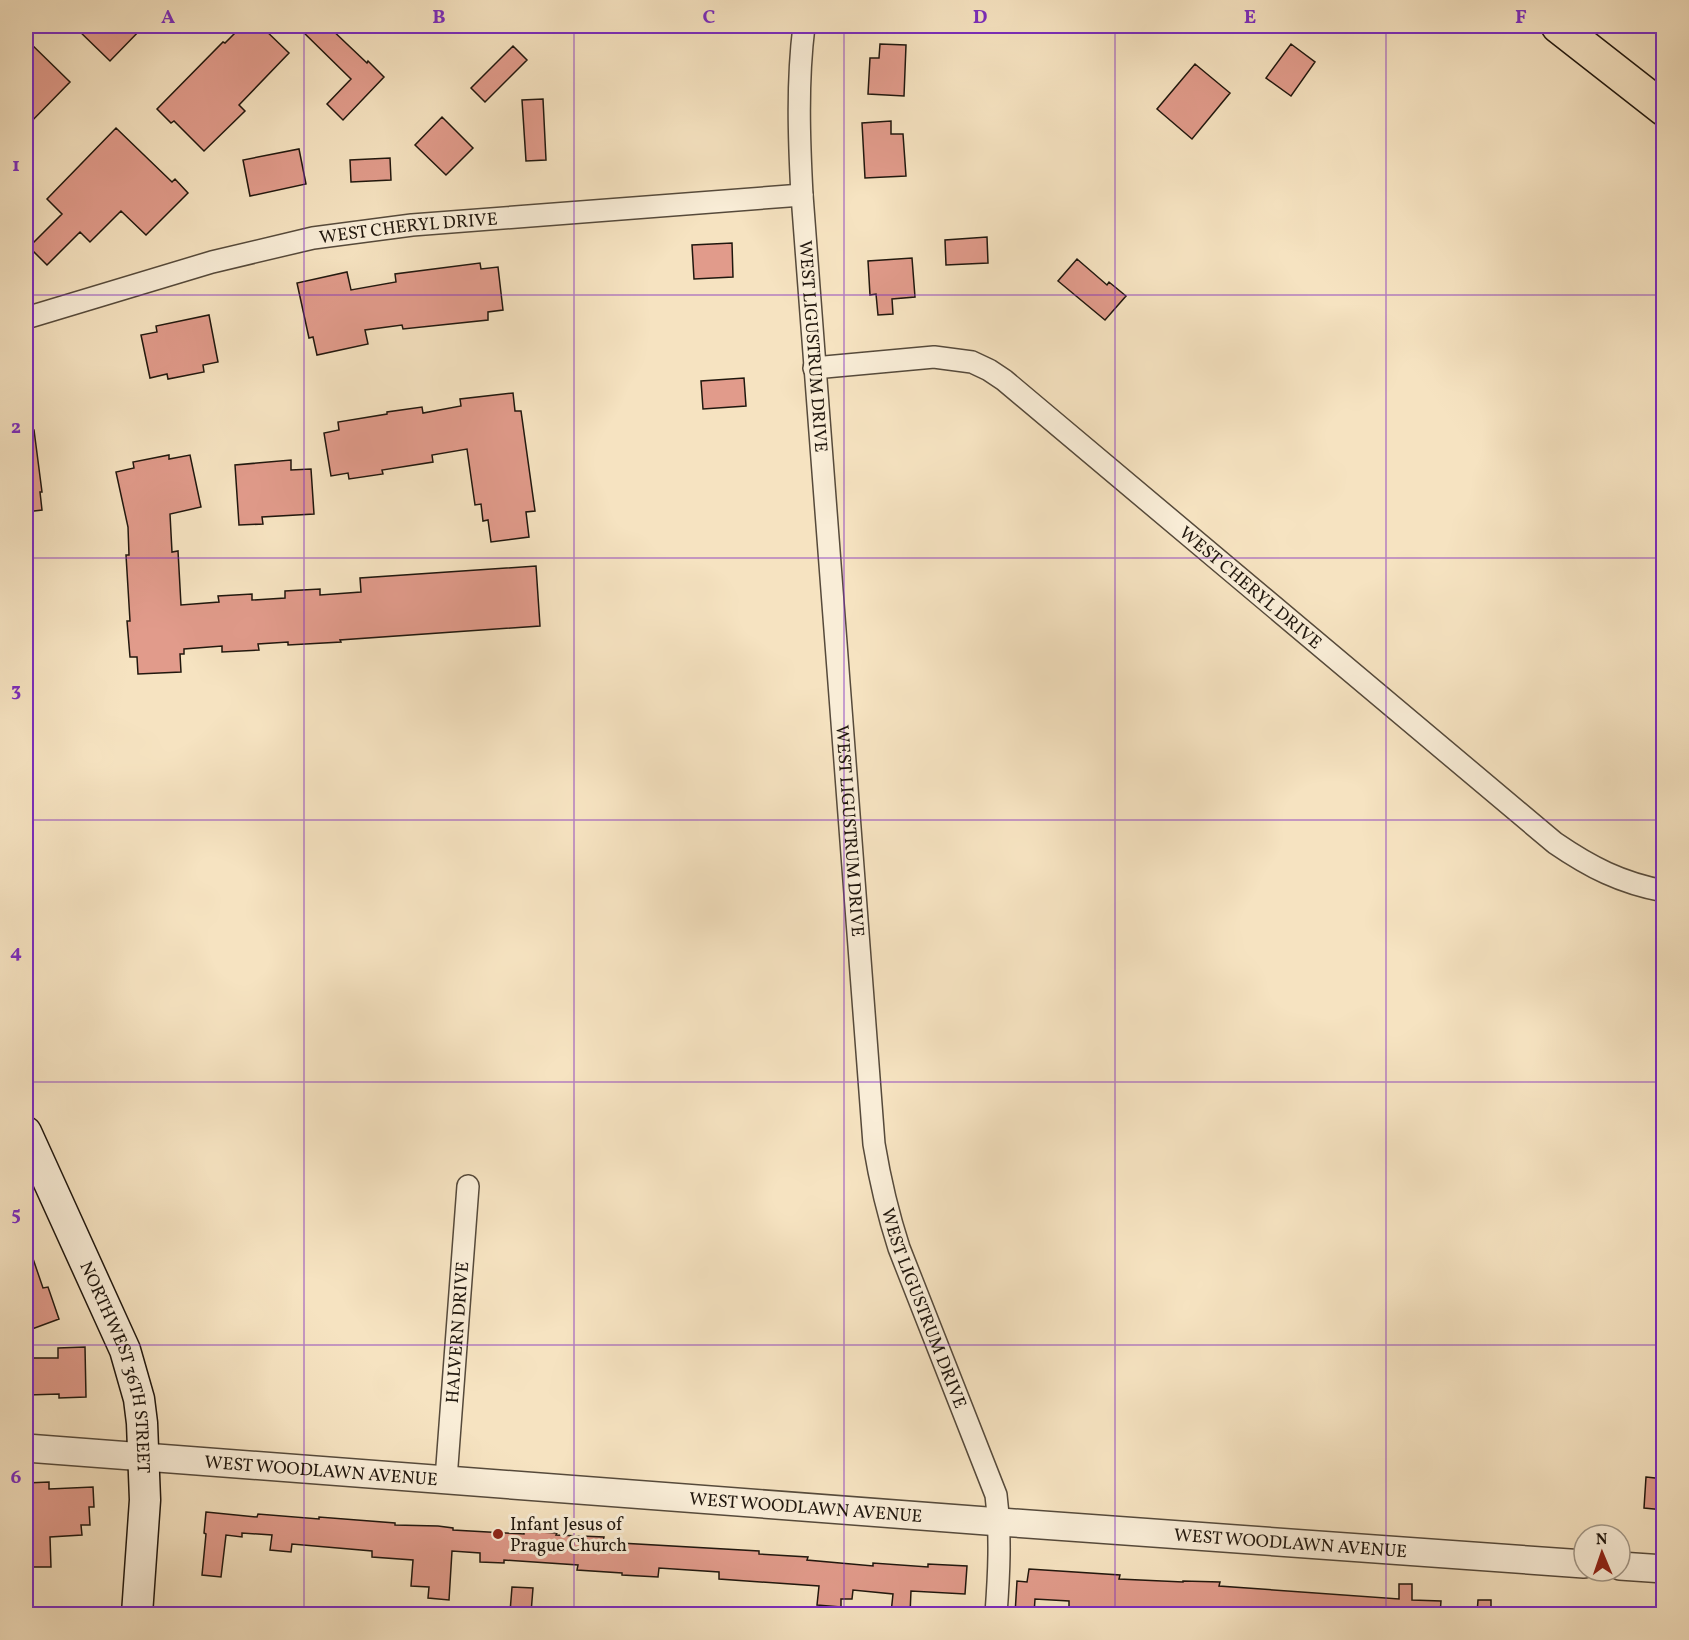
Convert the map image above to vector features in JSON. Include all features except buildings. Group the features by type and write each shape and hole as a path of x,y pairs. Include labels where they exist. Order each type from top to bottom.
{"main road":[{"path":"1558,26 1664,109"},
{"name":"NORTHWEST 36TH STREET","path":"26,1132 127,1354 139,1400 145,1500 136,1614"}],"street":[{"name":"WEST LIGUSTRUM DRIVE","path":"804,26 798,118 802,195 873,1133 879,1173 899,1248 996,1495 1000,1555 996,1614"},
{"name":"WEST CHERYL DRIVE","path":"26,318 212,262 313,238 412,225 802,195"},
{"name":"WEST CHERYL DRIVE","path":"814,369 934,357 972,362 989,370 1004,380 1555,843 1581,861 1613,876 1639,886 1664,891"},
{"name":"HALVERN DRIVE","path":"446,1479 468,1186"},
{"name":"WEST WOODLAWN AVENUE","path":"26,1448 1572,1563"},
{"path":"1632,1567 1664,1569"}],"place":[{"name":"Infant Jesus of Prague Church","path":"498,1534"}]}
